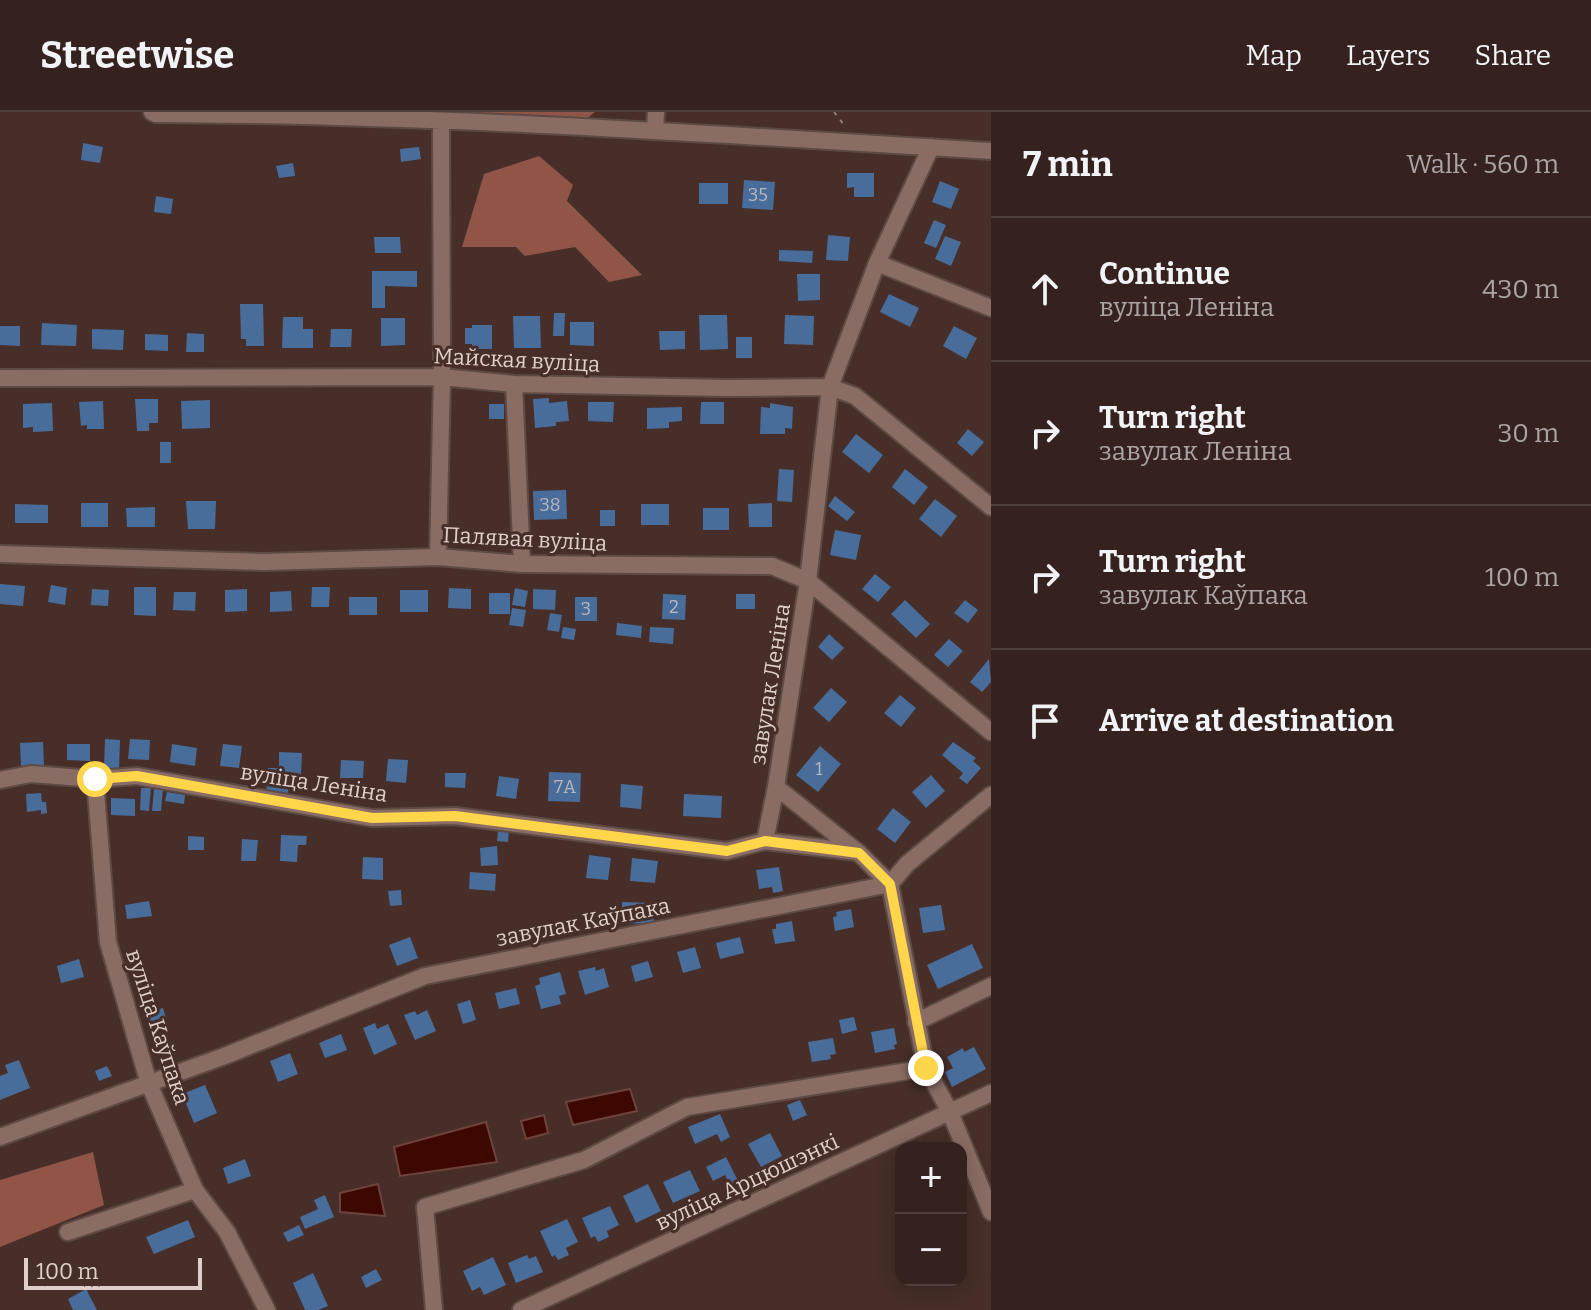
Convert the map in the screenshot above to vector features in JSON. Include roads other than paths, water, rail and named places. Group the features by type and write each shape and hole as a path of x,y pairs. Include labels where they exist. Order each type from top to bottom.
{"street":[{"path":"152,112 441,121 991,151"},
{"path":"655,131 656,112"},
{"path":"438,557 442,377 441,121"},
{"name":"завулак Леніна","path":"890,884 859,853 776,787 808,581 830,387 877,263 931,147"},
{"path":"877,263 991,308"},
{"name":"Майская вуліца","path":"0,378 442,377 514,384 830,387 855,396 991,507"},
{"path":"514,384 522,564"},
{"name":"Палявая вуліца","path":"0,554 264,562 438,557 522,564 772,566 808,581 991,732"},
{"name":"вуліца Леніна","path":"0,780 31,774 95,779 137,776 372,818 455,816 727,851 765,841 859,853"},
{"name":"вуліца Каўпака","path":"95,779 108,942 149,1084 195,1190 227,1232 267,1310"},
{"path":"765,841 776,787"},
{"path":"991,795 907,864 890,884 926,1068 950,1112 991,1212"},
{"name":"завулак Каўпака","path":"0,1137 149,1084 425,976 890,884"},
{"path":"916,1022 991,986"},
{"path":"434,1310 425,1207 584,1160 687,1107 926,1068"},
{"name":"вуліца Арцюшэнкі","path":"521,1310 991,1093"},
{"path":"68,1232 195,1190"}]}
